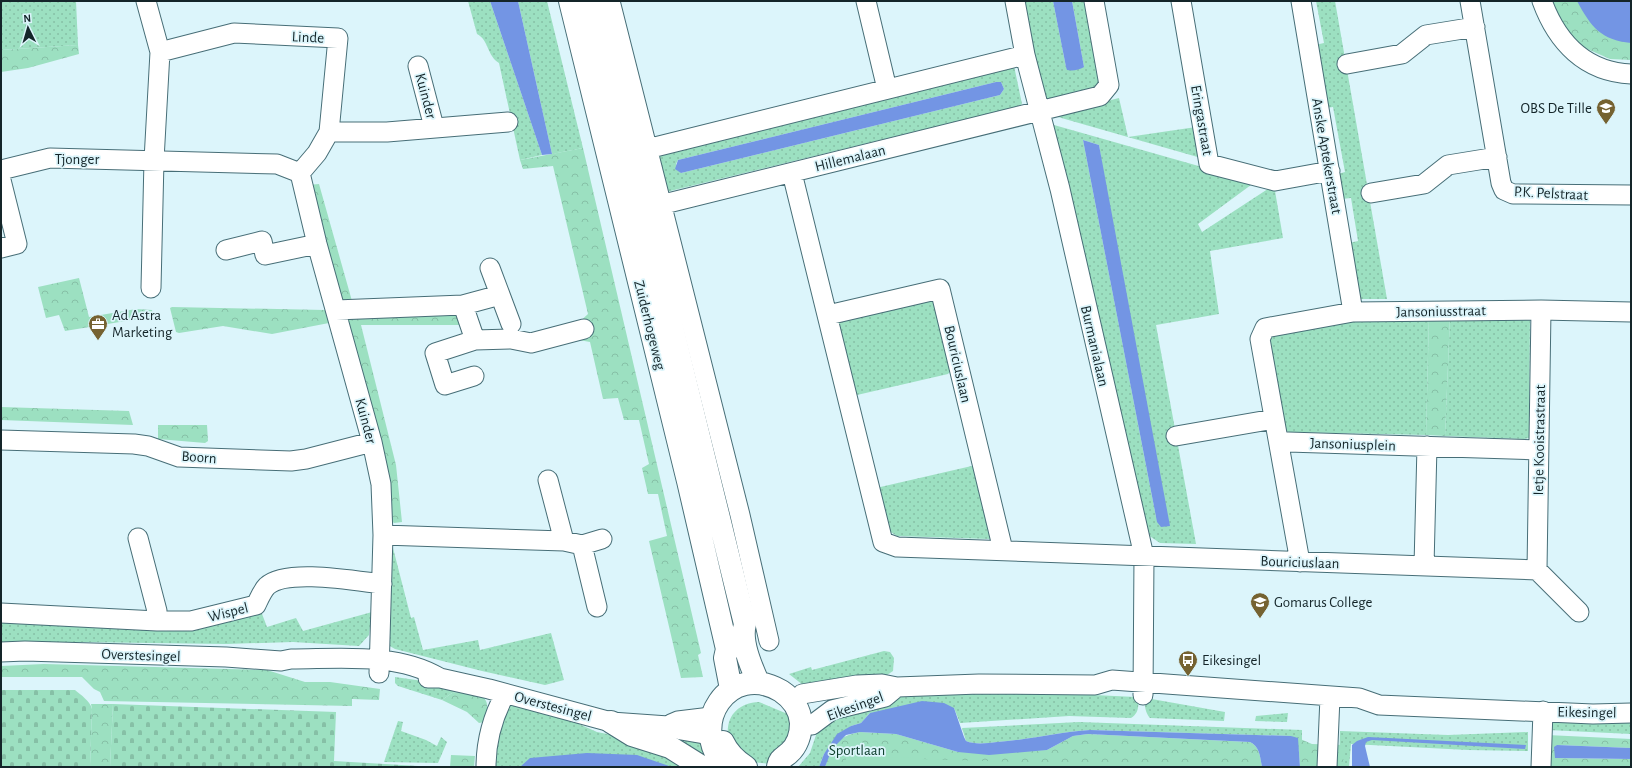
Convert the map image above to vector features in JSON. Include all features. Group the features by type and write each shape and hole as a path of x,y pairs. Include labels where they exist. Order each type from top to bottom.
{"main road":[{"name":"Zuiderhogeweg","path":"570,1 688,482 727,649 734,655 748,685"},
{"name":"Zuiderhogeweg","path":"592,1 745,624 743,632 751,668 748,685"},
{"path":"726,767 716,752 714,729 728,708 748,685 769,684 799,700 812,725 806,749 797,761 788,767"},
{"path":"778,767 779,761 789,753 799,737 799,700"},
{"path":"611,722 632,735 670,747 702,767"},
{"path":"714,729 727,750 736,760 746,767"}],"street":[{"path":"146,1 160,52 154,160 151,288"},
{"path":"610,1 660,205 740,515 769,641"},
{"path":"866,1 887,89"},
{"name":"Burmanialaan","path":"1015,1 1025,55 1060,189 1144,556 1143,688"},
{"name":"Hillemalaan","path":"660,205 1100,96 1109,85 1094,1"},
{"name":"Eringastraat","path":"1181,1 1209,164 1275,181 1330,171"},
{"name":"Anske Aptekerstraat","path":"1301,1 1353,312"},
{"name":"P.K. Pelstraat","path":"1470,1 1501,183 1504,190 1513,194 1631,195"},
{"path":"1542,1 1556,32 1578,55 1596,66 1619,73 1631,74"},
{"path":"1347,64 1402,54 1426,35 1475,27"},
{"name":"Linde","path":"160,52 234,33 338,38 329,132 317,153 300,173"},
{"path":"647,149 1025,55"},
{"name":"Kuinder","path":"418,66 434,127"},
{"name":"Kuinder","path":"329,132 387,132 508,122"},
{"path":"1371,194 1424,184 1448,165 1497,157"},
{"name":"Tjonger","path":"1,170 50,158 277,164 300,173"},
{"name":"Kuinder","path":"300,173 317,244 372,442 381,484 383,535 380,667"},
{"name":"Bouriciuslaan","path":"792,173 883,542 897,547 1537,570"},
{"path":"1,180 17,244 1,248"},
{"path":"226,250 262,241 265,255 317,244"},
{"path":"490,268 511,324"},
{"name":"Bouriciuslaan","path":"828,315 940,289 1003,550"},
{"path":"336,310 463,304 500,294"},
{"path":"463,304 475,340"},
{"name":"Jansoniusstraat","path":"1274,419 1260,339 1265,328 1353,312 1541,310 1631,312"},
{"name":"Ietje Kooistrastraat","path":"1537,570 1541,310"},
{"path":"474,376 445,385 435,353 475,340 511,339 531,344 584,329"},
{"path":"1176,436 1274,419 1300,562"},
{"name":"Boorn","path":"1,440 134,444 148,446 179,457 291,461 306,459 372,442"},
{"name":"Jansoniusplein","path":"1279,443 1288,442 1538,450"},
{"path":"1424,566 1427,446"},
{"path":"548,480 597,607"},
{"path":"383,535 573,543 602,539"},
{"path":"138,538 157,611 157,621"},
{"path":"1537,570 1579,612"},
{"name":"Wispel","path":"1,613 157,621 191,621 256,605 265,587 272,583 300,576 382,584"},
{"name":"Overstesingel","path":"1,652 25,651 218,657 281,661 291,659 380,667 402,663 428,671 440,678 611,722 668,726 681,730 714,729"},
{"name":"Eikesingel","path":"799,700 857,685 882,684 897,687 979,684 1095,685 1112,680 1143,688 1329,703 1359,709 1379,704 1631,713"},
{"name":"Eikesingel","path":"812,725 823,715 832,710 885,697 897,687"},
{"path":"486,767 488,734 494,713 504,694"},
{"path":"1327,767 1329,703"},
{"name":"Eikesingel","path":"1541,767 1543,711"}],"green space":[{"path":"1,1 76,1 78,45 1,50"},
{"path":"468,1 490,1 542,155 520,160 499,63 492,56 484,40 477,34"},
{"path":"518,1 547,1 583,148 552,154"},
{"path":"1023,1 1053,1 1066,67 1084,67 1072,1 1087,1 1101,79 1098,85 1073,96 1043,102"},
{"path":"1316,1 1335,1 1387,299 1357,299 1349,243 1358,241 1351,198 1342,199 1338,174 1345,172 1333,107 1326,108 1315,45 1324,43"},
{"path":"1547,1 1631,1 1631,60 1610,59 1569,41"},
{"path":"78,45 79,54 28,68 1,72 1,50"},
{"path":"1013,61 1022,104 1016,107 666,192 653,150","holes":["1001,82 1004,89 1000,95 681,173 676,164 678,160"]},
{"path":"1119,98 1128,137 1196,127 1201,158 1051,115"},
{"path":"1047,123 1255,182 1198,224 1202,232 1274,185 1283,238 1210,251 1219,314 1156,325 1196,544 1160,543 1148,535","holes":["1083,140 1099,145 1157,522"]},
{"path":"583,148 701,653 698,655 703,677 681,678 649,541 667,536 658,494 648,494 642,468 649,464 639,420 624,420 618,398 603,399 590,342 579,340 575,326 588,314 553,166 523,169 520,160"},
{"path":"319,184 352,301 340,300 308,185"},
{"path":"79,278 89,317 136,309 152,310 153,314 150,317 65,331 59,315 46,318 38,287"},
{"path":"932,296 952,369 948,374 857,395 836,321"},
{"path":"170,308 325,310 329,323 272,334 223,326 179,333 176,332"},
{"path":"457,314 463,325 361,325 396,465 402,522 394,523 391,520 344,316"},
{"path":"1429,316 1426,435 1289,432 1284,430 1269,335 1349,318"},
{"path":"1429,316 1450,317 1445,436 1426,435"},
{"path":"1450,317 1530,317 1529,438 1445,436"},
{"path":"1,407 129,411 133,425 1,420"},
{"path":"158,425 207,425 208,441 205,443 158,439"},
{"path":"976,465 993,536 989,539 897,536 886,529 876,488"},
{"path":"390,548 393,548 411,618 414,617 423,650 478,640 480,650 551,633 564,680 545,685 395,649 388,645"},
{"path":"259,606 267,627 296,618 303,631 372,612 369,635 359,646 293,642 226,644 73,642 1,644 1,621 191,626"},
{"path":"884,651 890,652 894,658 893,671 887,675 803,685 789,674 811,667 812,670"},
{"path":"44,664 267,670 305,682 330,682 380,689 379,700 352,699 352,706 104,701 100,692 94,689 82,677 1,677 1,666"},
{"path":"395,677 430,682 466,691 452,693 442,700 398,686 395,683"},
{"path":"1,690 75,690 82,696 89,703 92,709 90,767 1,767"},
{"path":"466,691 479,695 486,700 487,709 485,722 479,723 467,712 442,700 452,693"},
{"path":"1051,693 1136,697 1138,699 1138,707 1137,712 1131,718 1069,716 960,723 954,708 870,713 861,723 851,726 824,754 819,767 798,767 810,753 817,732 824,722 896,696 932,694"},
{"path":"1146,698 1225,712 1224,721 1150,718 1145,708"},
{"path":"759,702 790,715 791,735 770,764 752,762 728,736 729,722 735,712 745,705"},
{"path":"91,704 113,704 110,767 90,767"},
{"path":"113,704 336,712 334,761 435,767 110,767"},
{"path":"512,704 554,713 597,732 638,740 698,767 492,767 503,708"},
{"path":"1288,713 1287,722 1255,721 1256,716"},
{"path":"1548,720 1631,723 1631,734 1548,730"},
{"path":"398,721 403,722 401,731 426,740 437,746 441,737 447,742 438,763 384,762"},
{"path":"1079,722 1302,730 1302,767 1300,767 1300,752 1291,736 1090,730 1009,741 978,743 966,741 962,728"},
{"path":"639,730 701,740 713,761"},
{"path":"1340,731 1448,735 1528,732 1528,751 1468,750 1351,744 1349,767 1339,767"},
{"name":"Sportlaan","path":"860,732 896,734 958,752 1047,750 1073,736 1088,734 1250,742 1258,749 1262,767 825,767 830,753 836,743 846,736"},
{"path":"1547,735 1631,739 1631,748 1557,745 1555,758 1631,759 1631,767 1551,766 1548,762"},
{"path":"1298,738 1312,744 1344,745 1343,767 1300,767"},
{"path":"846,750 869,750 869,767 846,767"},
{"path":"451,755 475,756 474,767 450,767"},
{"path":"874,757 915,758 915,767 874,767"},
{"path":"921,759 1051,763 1051,767 921,767"}],"water":[{"path":"490,1 518,1 552,154 542,155"},
{"path":"1053,1 1072,1 1084,67 1080,69 1067,70"},
{"path":"1577,1 1631,1 1631,43 1612,39 1598,31 1587,18"},
{"path":"1001,82 1004,89 1000,95 681,173 675,169 678,160"},
{"path":"1083,140 1099,145 1170,526 1161,527 1157,522"},
{"path":"922,701 944,703 954,708 966,741 974,743 1009,741 1090,730 1291,736 1298,738 1300,767 1262,767 1258,749 1250,742 1088,734 1073,736 1047,750 989,755 958,752 896,734 860,732 846,735 832,749 825,767 819,767 824,754 837,734 851,726 861,723 870,713"},
{"path":"1368,737 1526,745 1525,749 1372,740 1366,742 1365,746 1370,767 1352,767 1352,745 1357,741"},
{"path":"1557,745 1631,748 1631,759 1555,758 1554,747"},
{"path":"587,753 637,755 672,767 520,767 530,758"}],"place":[{"name":"OBS De Tille","path":"1606,125"},
{"name":"Ad Astra Marketing","path":"98,341"},
{"name":"Gomarus College","path":"1260,619"},
{"name":"Eikesingel","path":"1188,677"}]}
